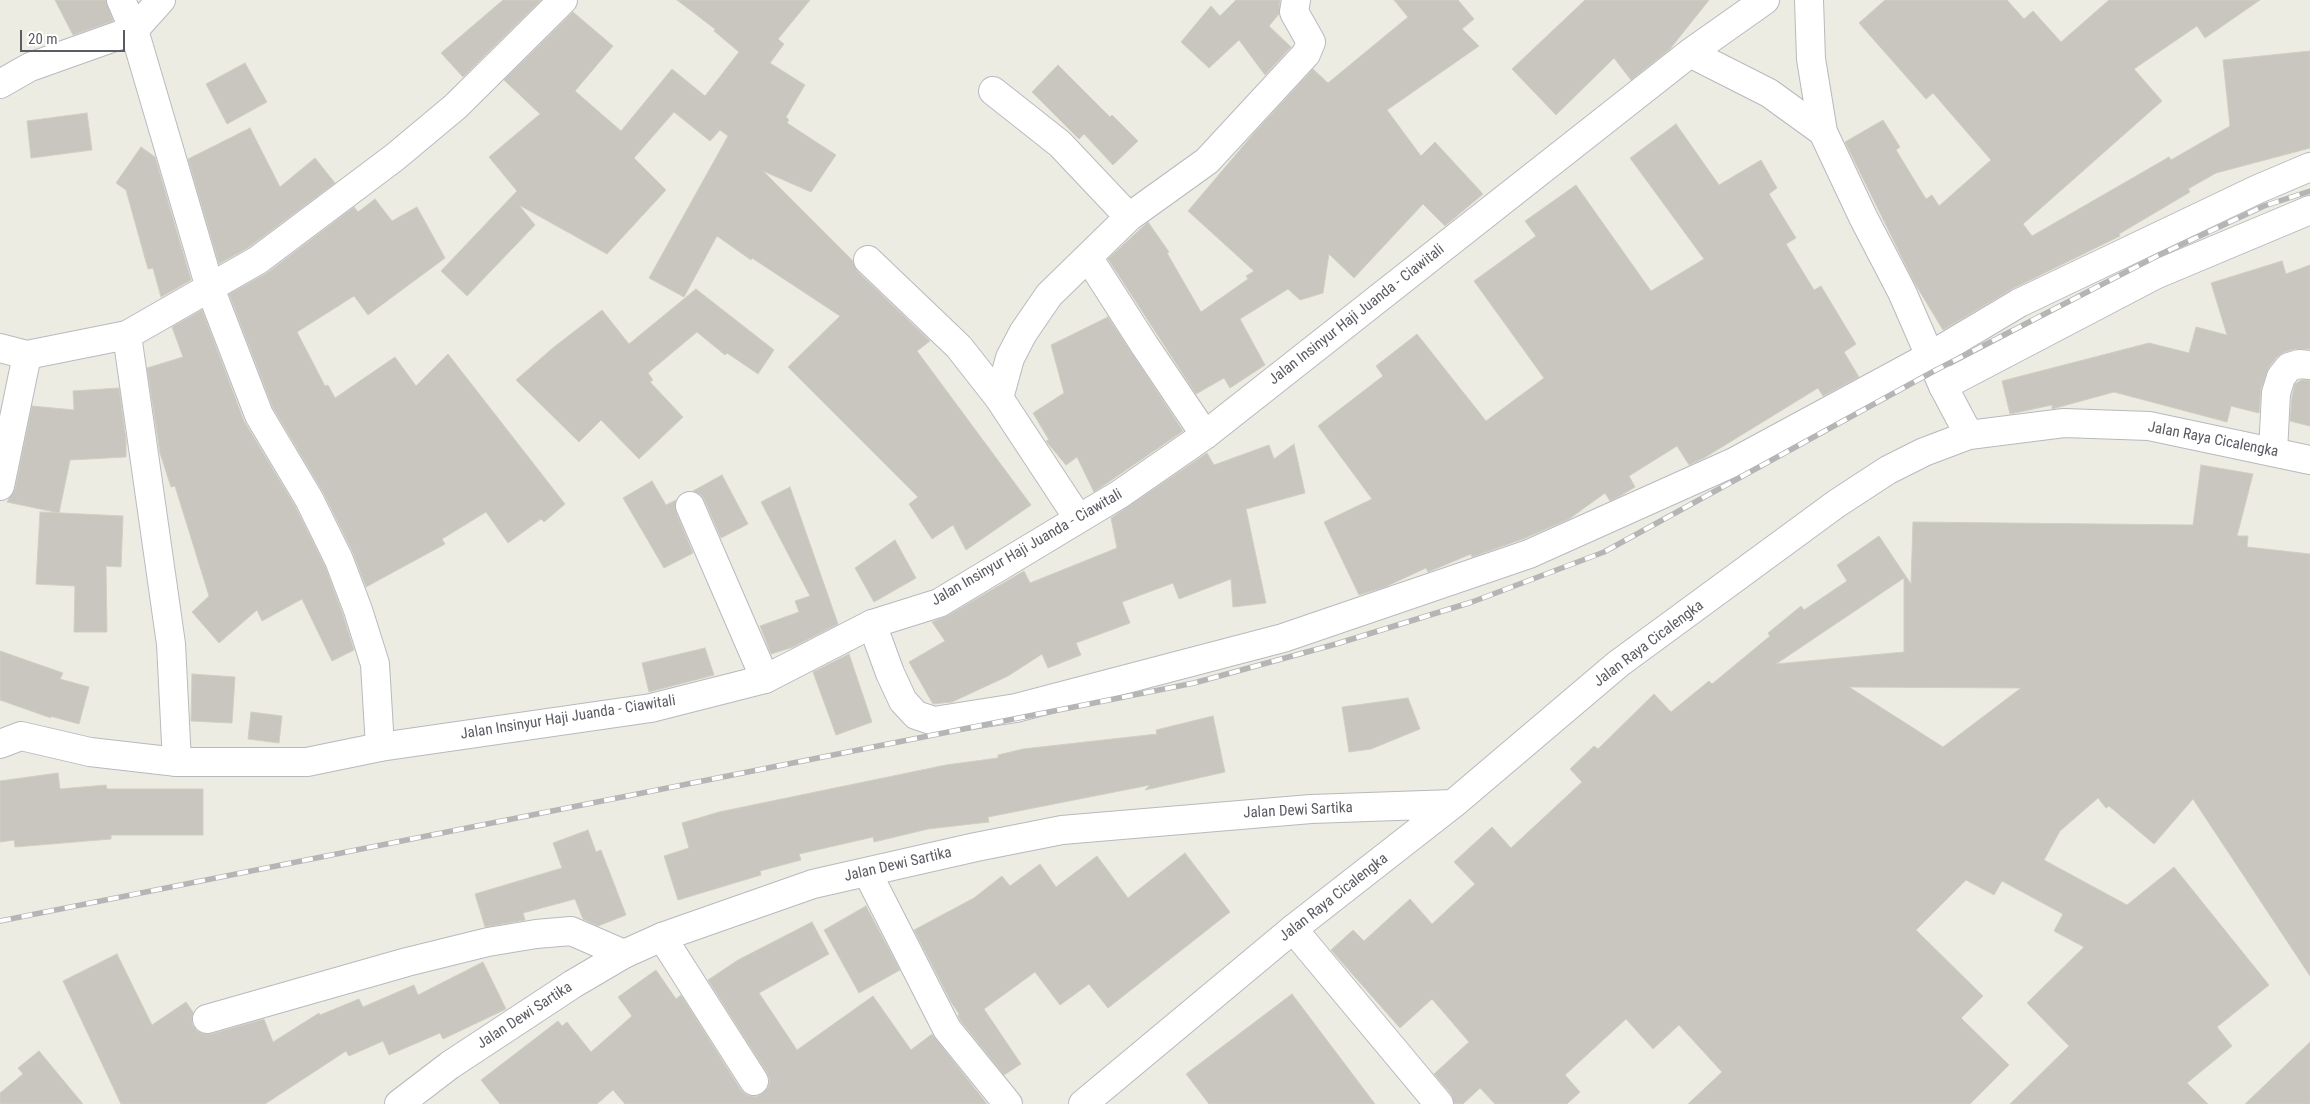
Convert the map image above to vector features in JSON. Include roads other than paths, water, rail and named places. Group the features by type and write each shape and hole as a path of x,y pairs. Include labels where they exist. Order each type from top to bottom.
{"street":[{"path":"121,0 134,30 210,288 259,415 309,499 339,560 358,610 374,664 380,747"},
{"path":"0,84 30,68 134,30 160,0"},
{"path":"0,348 27,355 128,335 258,260 395,157 456,106 563,0"},
{"path":"999,398 1010,358 1023,333 1049,295 1129,217 1207,161 1306,54 1311,42 1294,12 1296,0"},
{"name":"Jalan Insinyur Haji Juanda - Ciawitali","path":"7,736 90,752 177,762 307,762 380,747 651,708 765,679 872,624 939,604 1120,494 1205,434 1690,53 1765,0"},
{"path":"1809,0 1811,59 1822,132 1902,292 1942,386 1969,435"},
{"path":"1690,53 1769,93 1822,132"},
{"path":"993,91 1060,144 1129,217"},
{"path":"872,624 890,674 903,701 916,715 926,720 948,720 1016,708 1106,686 1283,638 1529,554 1734,462 1930,356 2019,303 2249,193 2310,168"},
{"path":"1942,386 2155,275 2310,210"},
{"path":"1088,256 1145,346 1205,434"},
{"path":"868,260 959,347 999,398 1078,518"},
{"path":"128,335 171,644 177,762"},
{"path":"0,486 27,355"},
{"path":"2273,452 2276,394 2281,377 2289,368 2299,364 2310,365"},
{"name":"Jalan Raya Cicalengka","path":"1083,1104 1293,929 1453,804 1618,664 1836,504 1888,470 1924,452 1969,435 2064,424 2149,426 2310,460"},
{"path":"690,506 765,679"},
{"name":"Jalan Dewi Sartika","path":"399,1104 458,1060 573,984 624,954 662,937 813,884 1062,830 1312,809 1453,804"},
{"path":"867,872 947,1029 1008,1104"},
{"path":"1293,929 1439,1104"},
{"path":"207,1019 407,962 488,942 536,934 572,931 624,954"},
{"path":"662,937 754,1081"}],"railway":[{"path":"0,921 1194,683 1336,644 1472,602 1604,552 1936,370 2157,256 2264,206 2310,191"}]}
